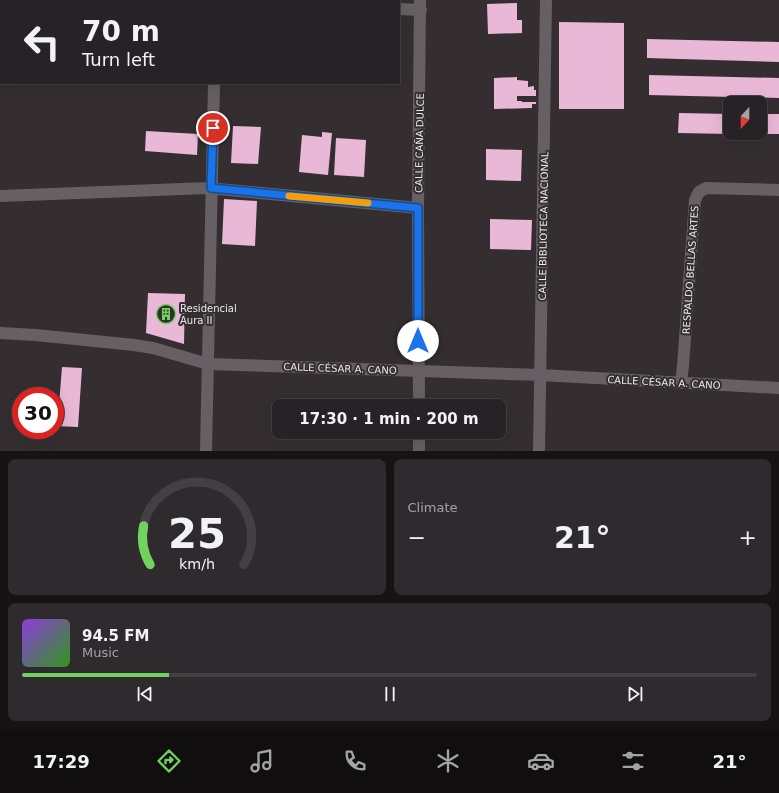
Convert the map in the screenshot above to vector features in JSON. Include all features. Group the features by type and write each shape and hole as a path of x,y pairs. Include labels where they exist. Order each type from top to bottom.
{"street":[{"name":"CALLE BIBLIOTECA NACIONAL","path":"539,451 546,0"},
{"path":"400,9 421,5"},
{"name":"CALLE CAÑA DULCE","path":"419,399 418,208 421,5"},
{"path":"206,451 214,84"},
{"path":"0,196 211,188 418,208"},
{"name":"RESPALDO BELLAS ARTES","path":"681,383 695,200 699,192 706,188 779,190"},
{"name":"CALLE CÉSAR A. CANO","path":"0,333 36,335 134,345 153,348 208,364 540,375 779,388"},
{"path":"418,451 419,439"}],"building":[{"path":"517,3 517,20 522,20 522,33 488,34 487,4"},
{"path":"559,22 624,23 624,109 559,109"},
{"path":"647,39 779,42 779,62 647,58"},
{"path":"649,75 779,78 779,98 767,98 767,96 649,95"},
{"path":"517,77 517,80 528,81 528,87 534,86 536,96 517,96 517,101 536,102 536,104 532,104 532,108 494,109 494,78"},
{"path":"679,113 723,114 723,134 678,133"},
{"path":"767,114 779,114 779,134 767,134"},
{"path":"233,126 261,127 258,164 231,163"},
{"path":"146,131 198,134 197,155 145,151"},
{"path":"322,132 332,133 328,175 299,172 302,135 322,137"},
{"path":"336,138 366,140 364,177 334,175"},
{"path":"486,149 522,150 521,181 486,180"},
{"path":"224,199 257,201 255,246 222,244"},
{"path":"490,219 532,220 531,250 490,249"},
{"name":"Residencial Aura II","path":"148,293 185,294 184,344 146,333"},
{"path":"62,367 82,368 78,427 64,426 64,387 60,387"}],"slow traffic":[{"path":"289,196 368,203"}],"place":[{"name":"Residencial Aura II","path":"166,314"}],"route":[{"path":"213,128 211,188 418,208 418,341"}]}
